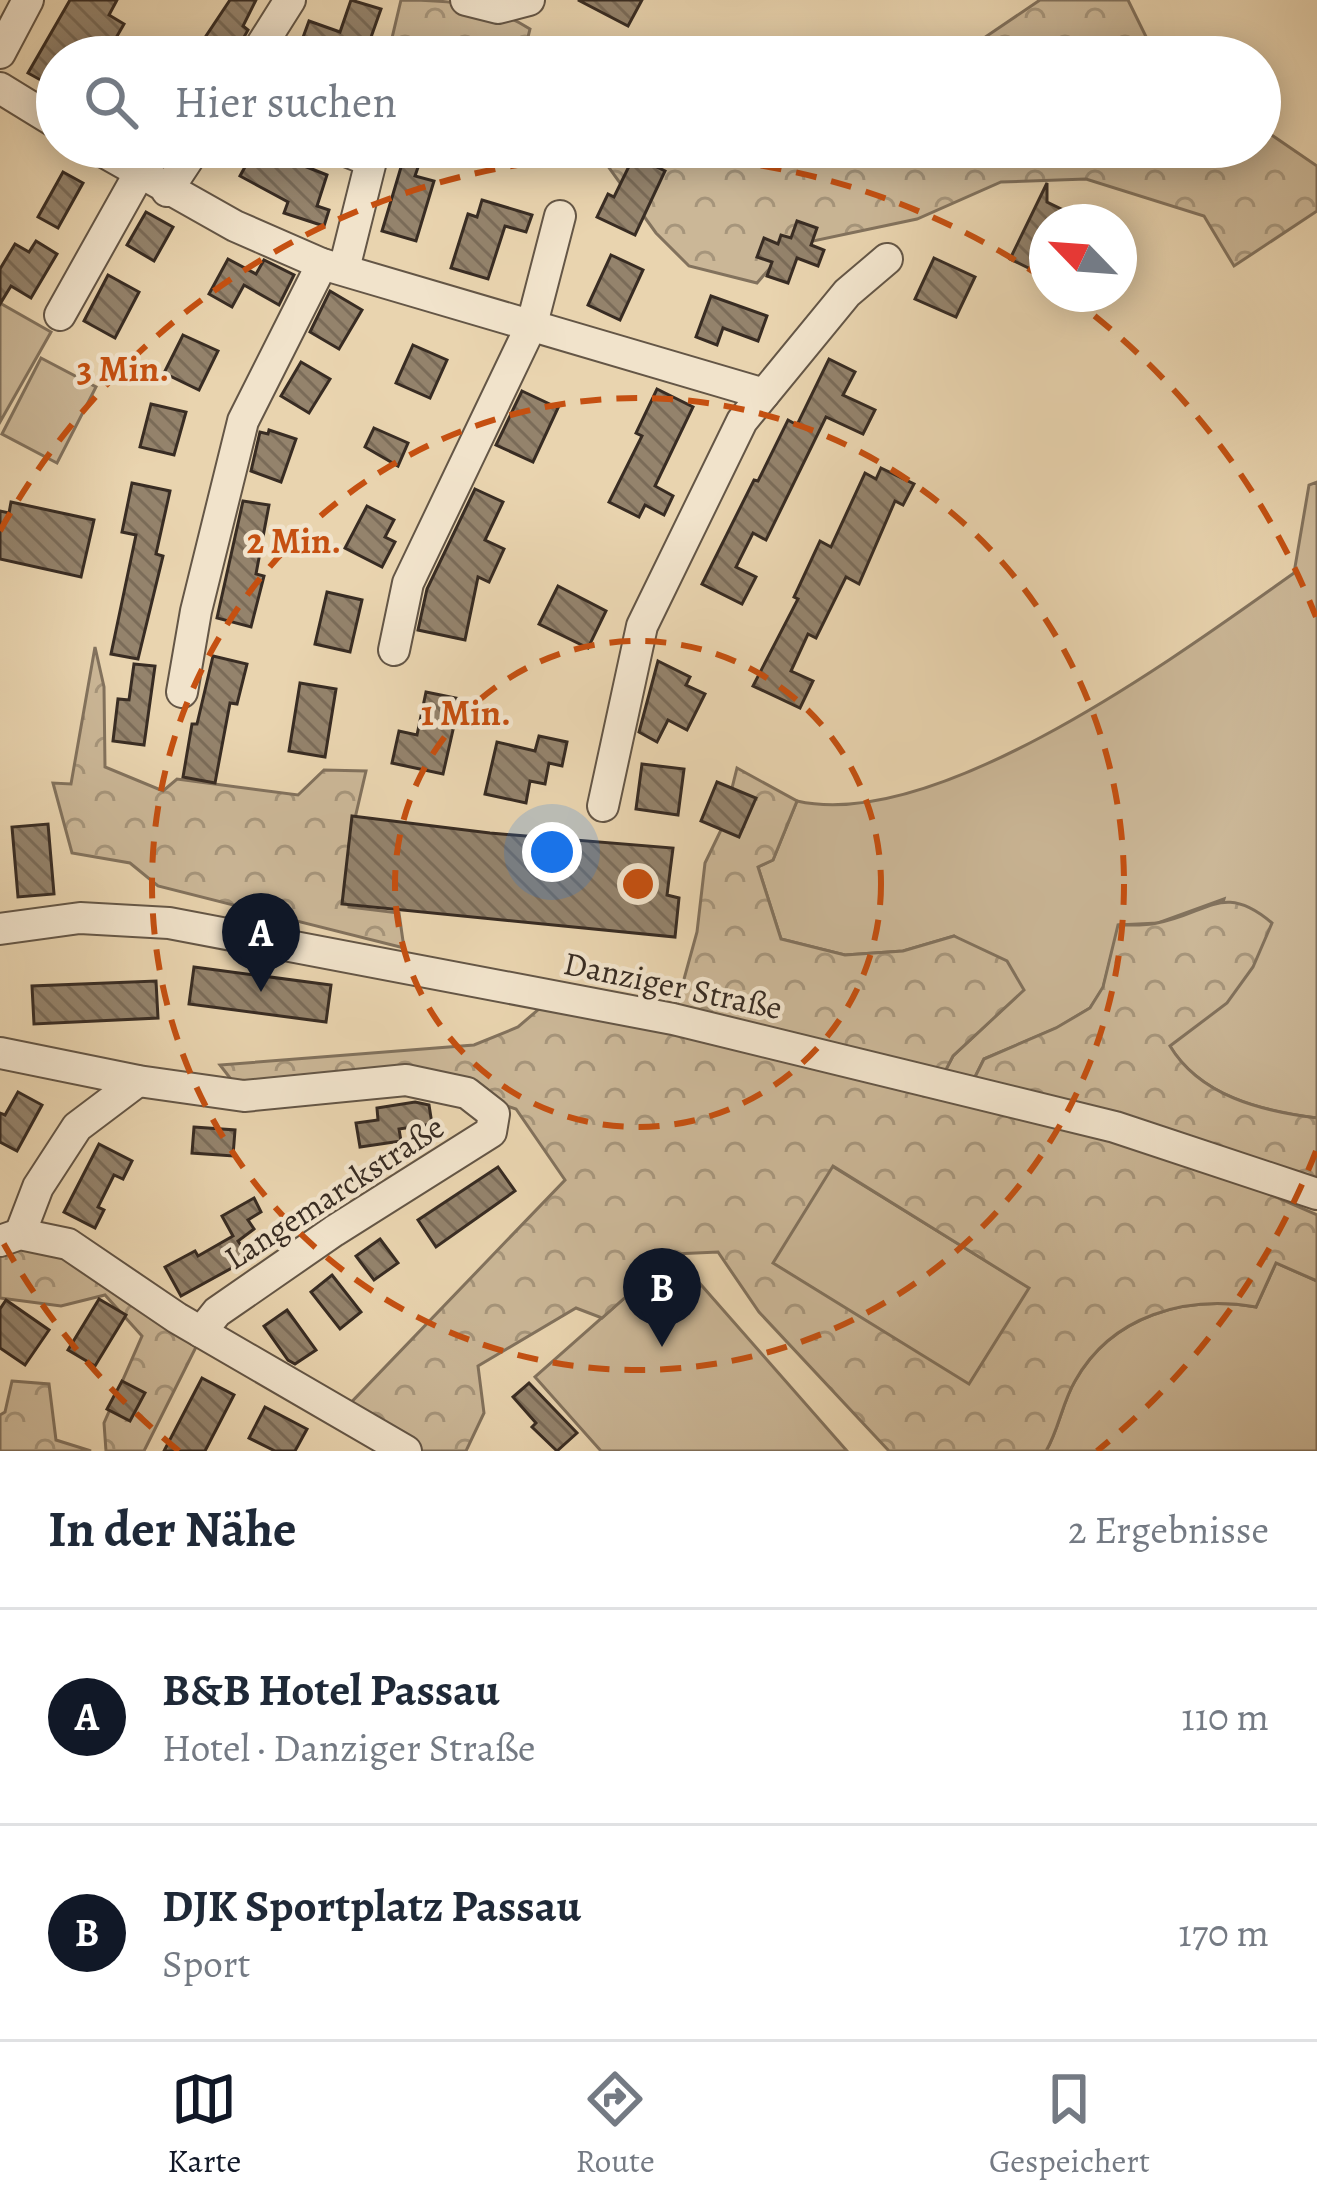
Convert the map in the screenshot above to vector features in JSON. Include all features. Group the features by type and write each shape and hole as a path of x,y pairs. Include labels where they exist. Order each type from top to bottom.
{"street":[{"path":"0,53 28,0"},
{"path":"267,36 290,0"},
{"path":"466,0 498,8 529,0"},
{"path":"0,88 36,110"},
{"path":"130,168 235,226 333,266 764,394"},
{"path":"167,191 182,168"},
{"path":"182,692 196,611 243,421 333,266 368,168"},
{"path":"60,315 140,174"},
{"path":"394,650 408,583 532,324 560,216"},
{"path":"603,806 642,626 742,421 847,293 887,259"},
{"name":"Danziger Straße","path":"0,929 80,918 169,922 614,1007 1115,1127 1317,1194"},
{"name":"Langemarckstraße","path":"0,1054 244,1096 406,1081 467,1093 494,1114 491,1132 217,1312 201,1332"},
{"path":"138,1081 77,1127 10,1238 68,1244 201,1332 406,1451"}],"green space":[{"path":"401,0 468,5 530,29 528,36 392,36"},
{"path":"1040,0 1128,0 1146,36 987,36"},
{"path":"1281,141 1317,166 1317,211 1234,266 1204,216 1086,179 1001,182 917,219 789,246 757,283 689,266 656,233 609,168 1281,168"},
{"path":"0,303 51,332 0,422"},
{"path":"41,358 96,387 57,463 2,434"},
{"path":"1317,482 1317,1118 1275,1111 1215,1089 1197,1077 1169,1045 1185,1033 1224,899 1158,923 1119,925 1103,988 1090,1008 1057,1028 984,1059 968,1091 938,1084 953,1056 1023,990 954,936 903,951 845,955 781,939 758,867 773,860 797,801 854,804 918,790 986,764 1124,689 1294,573 1309,485"},
{"path":"95,647 104,687 105,767 163,791 177,779 298,795 324,770 366,771 349,844 349,907 399,913 404,948 158,886 130,863 72,853 53,783 71,784"},
{"path":"737,768 797,801 773,860 758,867 781,939 845,955 903,951 954,936 1007,961 1024,990 953,1056 939,1083 968,1091 984,1059 1090,1008 1103,987 1118,925 1157,923 1228,902 1241,904 1272,923 1253,967 1227,1003 1170,1046 1215,1089 1275,1111 1317,1118 1317,1178 1125,1131 1317,1215 1317,1281 1276,1263 1256,1307 1203,1304 1130,1325 1091,1358 1075,1381 1046,1451 889,1451 759,1312 718,1252 674,1254 602,1318 576,1308 478,1366 484,1413 466,1451 406,1451 340,1414 565,1180 516,1109 467,1093 244,1096 220,1065 474,1045 518,1027 554,996 673,1019 697,932 705,863 722,828","holes":["833,1166 1029,1288 969,1384 773,1263"]},
{"path":"832,1166 1030,1288 969,1385 772,1263"},
{"path":"28,1246 70,1256 200,1339 144,1451 106,1451 104,1423 142,1336 105,1295 61,1306 0,1298 0,1255"},
{"path":"674,1254 847,1451 601,1451 535,1377"},
{"path":"1276,1263 1317,1281 1317,1451 1046,1451 1075,1381 1109,1340 1130,1325 1177,1308 1203,1304 1256,1307"},
{"path":"12,1381 49,1384 56,1440 91,1451 0,1451 0,1415 5,1412"}],"building":[{"path":"70,0 117,0 109,15 124,24 117,36 49,36"},
{"path":"230,0 256,0 243,26 248,30 245,36 206,36"},
{"path":"351,0 381,9 371,36 304,36 309,21 340,32"},
{"path":"578,0 642,0 628,26"},
{"path":"244,168 309,168 327,175 317,206 329,210 324,226 284,213 288,202 240,176"},
{"path":"401,168 418,168 415,176 434,181 416,241 382,231"},
{"path":"628,168 665,171 635,235 597,217 608,194 614,197"},
{"path":"63,172 83,183 58,228 38,217"},
{"path":"1047,183 1047,202 1051,204 1037,204"},
{"path":"482,200 532,215 526,232 505,226 488,279 451,268 468,214 477,217"},
{"path":"146,212 173,227 154,261 127,245"},
{"path":"1029,220 1029,268 1010,259"},
{"path":"797,221 817,228 811,245 824,250 818,266 797,258 788,283 767,276 772,262 757,257 764,238 778,244 781,235 791,238"},
{"path":"36,241 57,254 31,298 11,286 0,304 0,269 15,244 29,252"},
{"path":"611,255 643,270 620,320 588,305"},
{"path":"934,258 975,277 956,317 915,299"},
{"path":"228,259 256,274 264,260 294,275 279,305 244,285 232,307 209,294"},
{"path":"108,275 139,292 115,338 84,321"},
{"path":"330,291 362,310 339,349 310,332"},
{"path":"711,296 767,316 758,341 723,328 717,345 696,337"},
{"path":"183,335 218,351 199,390 164,373"},
{"path":"413,345 447,360 430,398 396,383"},
{"path":"829,359 855,372 843,395 875,410 863,434 826,417 766,540 753,533 736,567 756,577 742,604 702,584 754,480 758,481 788,420 797,425"},
{"path":"301,362 330,379 309,413 281,396"},
{"path":"657,389 693,407 655,486 673,496 664,515 645,505 639,517 609,502 642,436 636,433"},
{"path":"522,391 558,408 533,462 496,445"},
{"path":"151,404 186,412 174,455 140,447"},
{"path":"374,428 408,443 398,466 365,447"},
{"path":"269,430 296,439 281,482 251,471 260,432 268,434"},
{"path":"881,468 914,484 903,505 895,501 859,584 846,577 816,638 808,634 791,671 813,681 800,708 753,686 798,599 794,597 820,541 831,547 865,473 876,479"},
{"path":"132,483 170,491 156,554 163,556 138,659 111,654 136,535 122,532"},
{"path":"475,489 503,502 485,540 504,549 489,582 478,577 465,640 418,630 427,589"},
{"path":"243,501 269,505 256,574 264,576 251,627 217,618"},
{"path":"11,502 94,520 81,577 0,559 0,511 9,513"},
{"path":"367,506 394,520 385,537 395,542 382,567 345,548"},
{"path":"558,586 606,611 588,648 539,624"},
{"path":"327,592 362,600 350,652 315,644"},
{"path":"213,656 247,664 237,704 230,703 215,783 183,777 192,724 197,724"},
{"path":"658,661 690,677 686,685 705,694 687,730 668,720 657,742 639,732"},
{"path":"134,664 155,666 144,745 113,741 118,699 129,700"},
{"path":"300,683 336,689 325,757 289,751"},
{"path":"426,692 460,699 443,774 392,763 399,731 417,735"},
{"path":"539,736 567,742 562,766 549,763 545,784 530,781 526,803 485,794 497,742 535,751"},
{"path":"642,764 684,769 678,815 636,809"},
{"path":"717,782 756,798 739,837 701,821"},
{"path":"352,816 673,848 667,895 679,898 675,937 342,904"},
{"path":"48,824 54,894 18,897 12,827"},
{"path":"194,967 331,985 326,1022 189,1004"},
{"path":"156,981 158,1018 34,1024 32,986"},
{"path":"18,1092 42,1105 17,1151 0,1142 0,1113 5,1115"},
{"path":"415,1102 429,1105 432,1124 399,1129 401,1141 360,1147 356,1123 378,1120 377,1108"},
{"path":"194,1127 235,1130 233,1156 192,1153"},
{"path":"99,1144 132,1161 123,1179 114,1175 98,1207 104,1210 95,1228 64,1212"},
{"path":"498,1167 515,1191 436,1247 418,1220"},
{"path":"254,1198 261,1212 248,1220 254,1229 238,1241 250,1258 181,1296 165,1267 195,1251 198,1256 233,1236 222,1216"},
{"path":"380,1239 398,1263 374,1280 356,1256"},
{"path":"332,1275 361,1312 340,1329 311,1292"},
{"path":"99,1299 126,1315 95,1366 68,1350"},
{"path":"6,1300 49,1330 25,1365 0,1348 0,1309"},
{"path":"287,1310 316,1350 295,1364 264,1326"},
{"path":"202,1378 234,1395 205,1451 164,1451"},
{"path":"122,1381 145,1393 130,1421 107,1409"},
{"path":"529,1383 577,1433 557,1451 532,1427 536,1423 513,1397"},
{"path":"265,1407 307,1429 295,1451 275,1451 249,1438"}],"place":[{"name":"B&B Hotel Passau","path":"261,992"},
{"name":"DJK Sportplatz Passau","path":"662,1347"}]}
